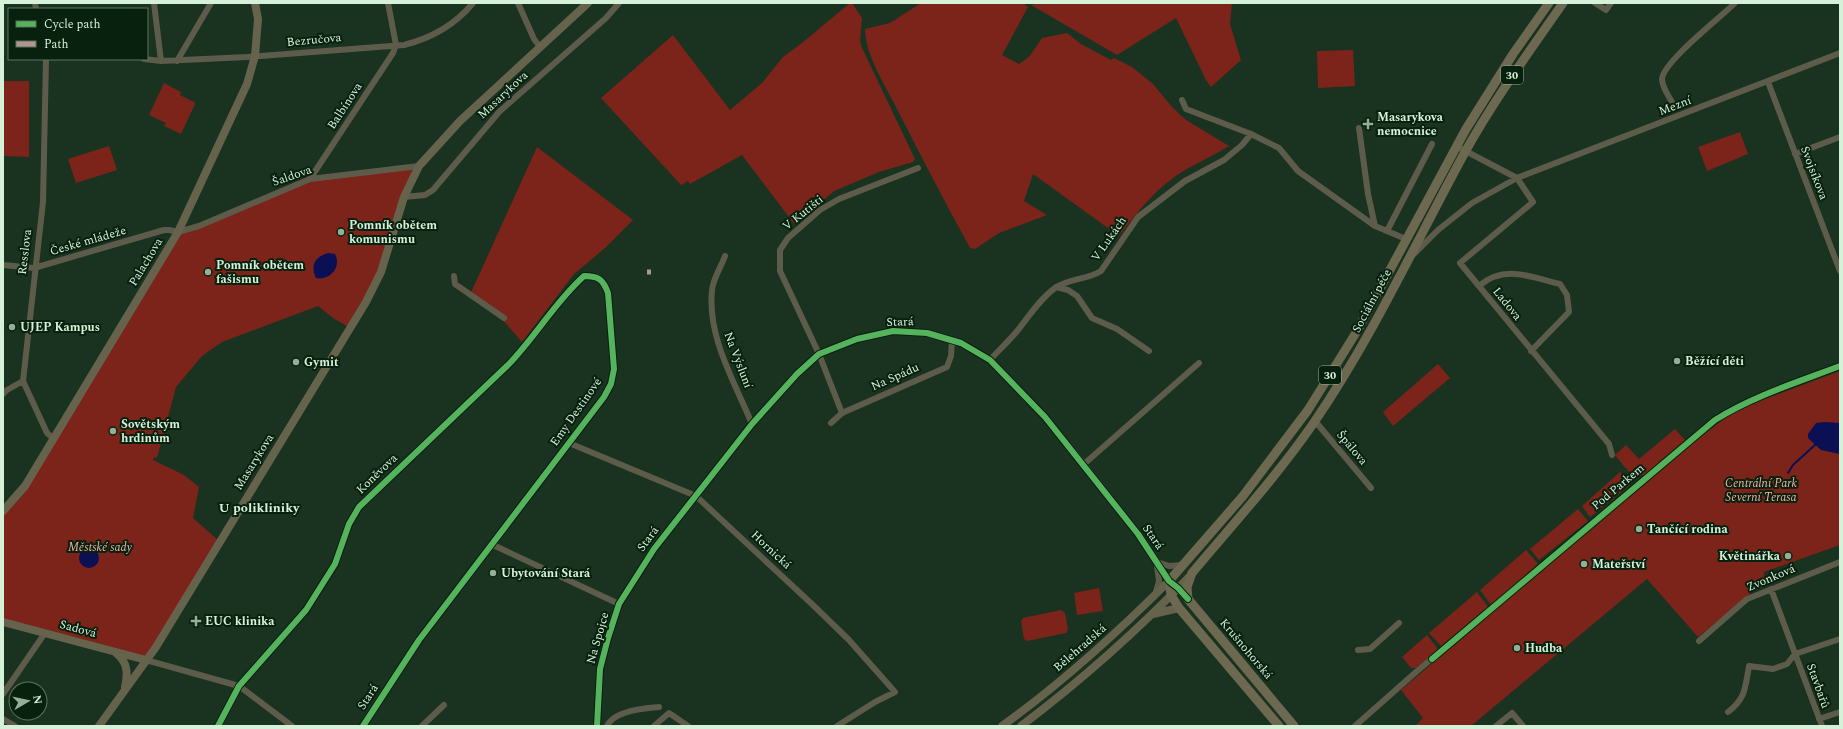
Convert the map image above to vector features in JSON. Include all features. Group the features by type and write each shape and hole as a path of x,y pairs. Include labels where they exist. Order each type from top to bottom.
{"main road":[{"name":"Sociální péče","path":"1169,581 1243,496 1303,418 1357,331 1456,146 1504,67 1549,3"},
{"name":"Sociální péče","path":"1192,573 1255,501 1315,421 1367,336 1466,150 1506,85 1563,3"},
{"name":"30","path":"1188,599 1187,587 1192,573"},
{"path":"1169,581 1175,591"},
{"name":"Krušnohorská","path":"1175,591 1179,608 1279,726"},
{"name":"Krušnohorská","path":"1188,599 1294,726"}],"street":[{"path":"154,3 161,61"},
{"path":"177,61 211,3"},
{"name":"Palachova","path":"3,511 25,486 178,232 247,84 255,56 258,19 255,3"},
{"path":"388,3 396,45"},
{"name":"Bezručova","path":"148,59 177,61 255,56 396,45 420,41 443,30 458,19 473,3"},
{"path":"518,3 534,39 540,47"},
{"name":"Masarykova","path":"99,726 146,660 366,302 381,272 404,197 419,166 460,121 588,3"},
{"name":"Masarykova","path":"404,197 425,195 433,190 498,112 606,18 619,3"},
{"path":"1595,3 1606,10 1611,3"},
{"path":"1672,102 1664,87 1662,78 1667,69 1677,56 1735,3"},
{"name":"Balbínova","path":"310,179 393,53 396,45"},
{"name":"Mezní","path":"1407,261 1438,230 1472,203 1517,178 1840,53"},
{"name":"Resslova","path":"23,381 34,268 43,202 46,60"},
{"name":"Svojsíkova","path":"1768,82 1840,271"},
{"path":"1182,100 1186,109 1251,134 1279,148 1298,171 1375,226 1406,239"},
{"path":"1359,128 1368,194 1375,226"},
{"name":"V Lukách","path":"990,360 1012,338 1046,295 1056,287 1072,280 1093,276 1101,271 1138,217 1185,181 1224,160 1242,145 1251,134"},
{"path":"1796,154 1840,137"},
{"path":"1387,231 1432,144"},
{"path":"1456,146 1517,178"},
{"name":"Šaldova","path":"178,232 199,226 310,179 419,166"},
{"name":"V Kutišti","path":"842,414 819,354 780,271 780,250 788,238 820,210 839,198 918,168"},
{"name":"Ladova","path":"1517,178 1533,202 1460,263 1609,444 1612,455"},
{"name":"České mládeže","path":"3,265 34,268 164,230 178,232"},
{"name":"Na Výsluní","path":"725,256 712,290 714,327 719,346 752,424"},
{"path":"1479,286 1487,279 1504,273 1524,275 1560,284 1567,295 1569,312 1531,351"},
{"path":"454,276 455,284 504,318"},
{"name":"Koněvova","path":"218,726 240,686 306,610 335,564 349,524 359,507 509,364 526,346 570,289 584,276 595,276"},
{"name":"Emy Destinové","path":"491,544 604,397 611,384 614,369 608,293 604,282 595,276"},
{"path":"1056,287 1068,290 1077,296 1092,318 1117,330 1149,352"},
{"name":"Stará","path":"619,604 654,549 752,424 797,374 819,354 857,339 893,331 927,333 952,340 961,343 990,360 1045,417 1084,464 1138,534 1169,581"},
{"name":"Na Spádu","path":"831,423 842,414 947,367 951,356 952,340"},
{"path":"1084,464 1199,363"},
{"name":"Pod Parkem","path":"1355,726 1448,645 1715,420 1760,397 1840,366"},
{"path":"3,394 23,381 47,433 54,439"},
{"name":"Špálova","path":"1315,421 1371,488"},
{"name":"Hornická","path":"569,443 696,496 849,640 895,692 858,712 837,726"},
{"path":"491,544 619,604"},
{"name":"Stará","path":"362,726 419,640 491,544"},
{"name":"Stará","path":"1156,561 1169,566 1184,564"},
{"name":"Stará","path":"1155,594 1159,578 1156,561"},
{"name":"Zvonková","path":"1699,641 1747,599 1840,562"},
{"name":"Sociální péče","path":"1175,591 1192,573"},
{"name":"Bělehradská","path":"1002,726 1077,667 1112,637 1169,581"},
{"name":"Stavbařů","path":"1771,589 1822,726"},
{"name":"Bělehradská","path":"1021,726 1085,675 1150,616 1175,591"},
{"name":"Krušnohorská","path":"1175,591 1188,599"},
{"name":"Na Spojce","path":"597,726 600,669 619,604"},
{"name":"Bělehradská","path":"1150,616 1160,611 1179,608"},
{"name":"Sadová","path":"3,622 146,660"},
{"path":"1358,650 1370,649 1399,623"},
{"path":"3,694 45,633"},
{"path":"1795,654 1840,639"},
{"path":"114,651 122,657 126,666 127,677 124,690"},
{"name":"Stavbařů","path":"1728,712 1738,704 1742,697 1749,666 1773,669 1787,664 1795,654"},
{"path":"146,660 240,686 292,726"},
{"path":"422,726 444,705"},
{"path":"607,726 617,716 637,709 659,707"},
{"path":"1496,726 1512,712 1523,726"},
{"path":"1819,719 1840,712"},
{"path":"654,726 669,713 688,726"},
{"path":"3,719 15,726"}],"green space":[{"path":"850,3 852,3 862,18 860,41 862,48 915,159 913,162 879,172 834,191 795,225 742,155 690,184 688,181 681,185 601,98 673,35 730,110 762,83 783,57"},
{"path":"921,3 1023,3 1028,7 1002,55 1019,64 1029,57 1042,38 1067,33 1081,44 1111,60 1114,58 1132,67 1153,84 1173,108 1186,120 1229,146 1175,176 1157,191 1141,208 1119,236 1033,174 1024,201 1047,215 999,233 975,249 970,248 880,78 868,49 866,39 865,29 890,23"},
{"path":"1038,3 1232,3 1230,24 1241,60 1211,87 1206,80 1176,18 1117,55 1031,5"},
{"path":"1353,50 1355,86 1318,88 1317,51"},
{"path":"3,81 29,81 29,157 3,156"},
{"path":"164,83 181,92 180,95 194,102 195,104 181,134 164,126 166,123 149,115"},
{"path":"1740,132 1748,154 1707,171 1698,147"},
{"path":"109,146 117,170 76,183 68,159"},
{"path":"537,147 633,220 605,248 574,274 522,342 502,319 469,297"},
{"name":"Městské sady","path":"419,166 381,272 350,328 333,318 318,306 222,342 202,356 176,387 157,458 154,457 153,460 184,475 199,487 193,518 219,541 146,660 3,622 3,511 25,486 178,232 310,179"},
{"path":"1438,364 1450,378 1393,426 1383,412"},
{"name":"Centrální Park Severní Terasa","path":"1840,371 1840,545 1764,572 1764,586 1752,592 1698,637 1647,579 1471,726 1415,726 1423,718 1401,690 1684,450 1730,414 1765,399"},
{"path":"1675,429 1685,440 1644,475 1639,476 1631,473 1615,455 1626,445 1639,459"},
{"path":"1620,472 1630,485 1590,517 1582,506"},
{"path":"1578,509 1588,521 1539,560 1530,549"},
{"path":"1526,550 1538,564 1491,605 1480,590"},
{"path":"1099,588 1103,611 1077,615 1074,593"},
{"path":"1477,592 1488,607 1441,646 1429,633"},
{"path":"1061,610 1065,613 1068,629 1066,633 1027,641 1024,639 1021,621 1023,618"},
{"path":"1427,635 1438,649 1416,668 1411,668 1402,657"}],"shaded area":[{"path":"328,253 335,254 337,259 336,268 326,277 316,278 314,273 315,262 317,259"},
{"path":"1816,423 1840,423 1840,454 1821,450 1808,438 1808,434"},
{"path":"89,548 96,551 99,558 96,565 89,568 82,565 79,558 82,551"}],"waterway":[{"path":"1788,473 1793,465 1816,444"}],"cycle path":[{"path":"218,726 239,686 306,610 335,564 349,524 359,507 509,364 564,297 584,276 599,279 604,284 608,293 614,369 611,384 604,397 419,640 363,726"},
{"path":"597,726 600,669 608,638 619,604 654,549 752,424 797,374 819,354 857,339 893,331 927,333 961,343 990,360 1045,417 1138,534 1169,581 1188,599"},
{"path":"1432,659 1715,420 1760,397 1840,366"}],"place":[{"name":"Masarykova nemocnice","path":"1368,124"},
{"name":"Pomník obětem komunismu","path":"341,232"},
{"name":"Pomník obětem fašismu","path":"208,272"},
{"name":"UJEP Kampus","path":"12,327"},
{"name":"Běžící děti","path":"1677,361"},
{"name":"Gymit","path":"296,362"},
{"name":"Sovětským hrdinům","path":"113,431"},
{"name":"Tančící rodina","path":"1639,529"},
{"name":"Květinářka","path":"1788,556"},
{"name":"Mateřství","path":"1584,564"},
{"name":"Ubytování Stará","path":"493,573"},
{"name":"EUC klinika","path":"196,621"},
{"name":"Hudba","path":"1517,648"}],"district":[{"name":"U polikliniky","path":"259,508"}]}
